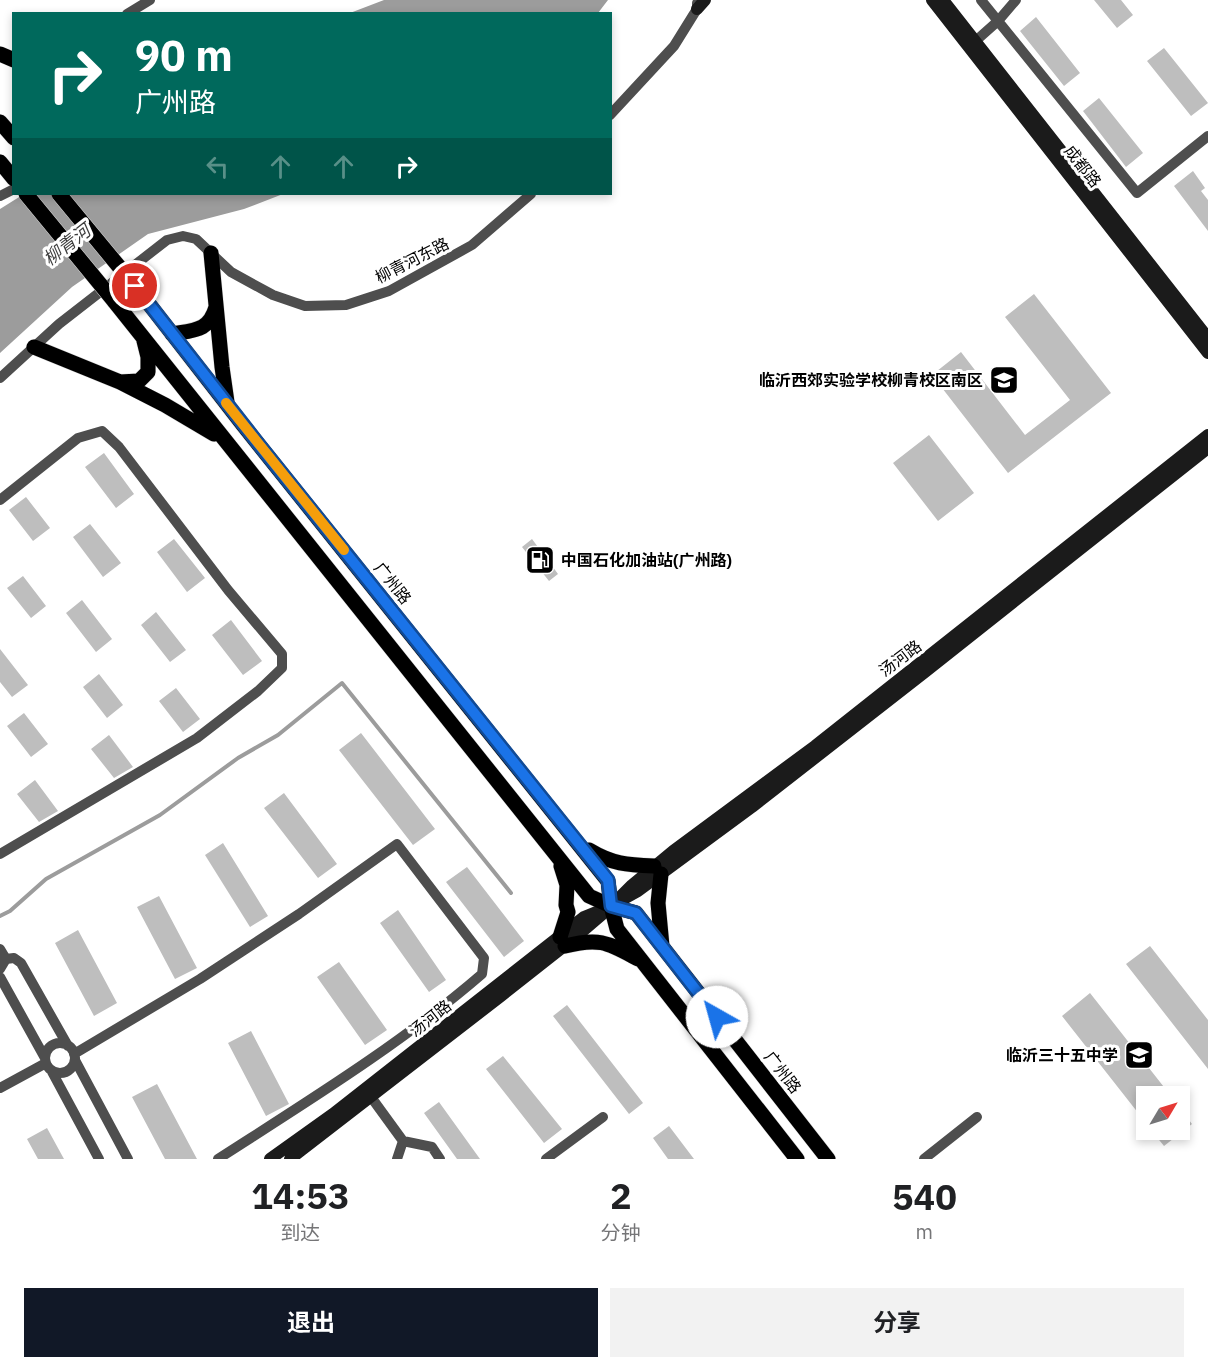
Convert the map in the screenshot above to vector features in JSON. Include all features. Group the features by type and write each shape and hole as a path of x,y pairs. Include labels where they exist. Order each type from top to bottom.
{"main road":[{"path":"0,122 12,136"},
{"name":"广州路","path":"27,195 589,896 611,906 636,913 828,1159"},
{"name":"广州路","path":"60,195 135,286 227,405 608,880 617,929 797,1159"},
{"path":"211,253 227,405"},
{"path":"172,334 199,330 212,320 216,307"},
{"path":"120,382 139,381 148,372 148,357 143,338"},
{"path":"34,347 120,382 165,405 223,440"},
{"path":"580,846 605,860 621,865 658,870 662,946"},
{"path":"558,857 567,885 568,912 563,941 604,942 642,961"}],"street":[{"path":"130,12 150,0"},
{"name":"成都路","path":"932,0 972,44 1208,338"},
{"name":"成都路","path":"943,0 972,44 1208,352"},
{"path":"981,0 1137,193 1208,136"},
{"path":"972,44 998,21 1016,0"},
{"path":"612,113 674,46 700,3"},
{"name":"柳青河东路","path":"0,378 59,324 167,240 183,236 196,239 231,272 273,295 304,306 346,304 389,291 472,245 530,195"},
{"path":"0,500 78,438 102,431 119,447 228,590 282,654 282,668 258,691 197,738 0,854"},
{"name":"汤河路","path":"290,1159 371,1097 563,941 584,917 611,906 638,891 658,870 1208,435"},
{"name":"汤河路","path":"658,870 821,754 1208,448"},
{"path":"72,1053 200,979 299,914 397,844 484,958 482,974 454,998 346,1077 218,1159"},
{"name":"汤河路","path":"270,1159 563,941"},
{"path":"0,949 3,964 14,958 21,963 128,1159"},
{"path":"0,977 99,1159"},
{"path":"56,1044 72,1053 73,1065 66,1072 55,1072 47,1064 47,1051 56,1044"},
{"path":"0,1088 47,1064"},
{"path":"371,1097 403,1141 432,1147 440,1159"},
{"path":"546,1159 603,1117"},
{"path":"924,1159 977,1117"},
{"path":"397,1159 403,1141"}],"water":[{"path":"384,0 608,0 599,12 353,12"},
{"name":"柳青河","path":"22,195 280,195 244,209 148,234 72,287 0,353 0,209"}],"building":[{"path":"1094,0 1121,0 1133,15 1117,28"},
{"path":"1036,17 1080,73 1064,86 1020,31"},
{"path":"1164,48 1208,103 1191,116 1147,61"},
{"path":"1099,98 1143,153 1126,167 1083,111"},
{"path":"1193,171 1205,188 1201,191 1208,200 1208,231 1174,186"},
{"path":"1034,294 1111,393 1008,473 932,375 961,352 1025,435 1070,400 1005,317"},
{"path":"929,435 974,493 938,521 893,463"},
{"path":"104,453 134,494 116,508 85,467"},
{"path":"26,497 50,528 33,541 9,510"},
{"path":"90,524 121,563 103,577 73,537"},
{"path":"174,539 205,578 187,592 157,552"},
{"name":"中国石化加油站(广州路)","path":"532,539 558,574 549,581 522,547"},
{"path":"23,576 46,606 31,618 7,588"},
{"path":"82,600 112,639 96,652 66,613"},
{"path":"156,612 186,650 170,662 141,625"},
{"path":"231,620 262,661 243,675 212,635"},
{"path":"0,649 28,685 12,697 0,682"},
{"path":"99,674 123,705 107,718 83,687"},
{"path":"176,688 200,719 183,732 159,701"},
{"path":"24,713 48,744 31,757 7,726"},
{"path":"361,733 435,829 413,845 339,750"},
{"path":"109,735 133,767 114,778 91,749"},
{"path":"35,780 58,811 39,822 17,794"},
{"path":"284,793 337,864 318,878 264,808"},
{"path":"223,843 268,916 250,927 205,855"},
{"path":"467,867 524,941 504,957 446,882"},
{"path":"159,896 197,968 175,979 137,907"},
{"path":"398,910 446,980 429,992 380,923"},
{"path":"78,930 117,1003 94,1016 55,943"},
{"path":"1150,946 1208,1020 1208,1069 1126,964"},
{"path":"339,962 387,1030 365,1045 317,977"},
{"path":"1090,993 1163,1086 1136,1086 1136,1110 1062,1016"},
{"path":"567,1005 643,1103 629,1114 553,1016"},
{"path":"251,1031 289,1104 266,1116 228,1043"},
{"path":"503,1056 562,1129 544,1143 486,1069"},
{"path":"157,1084 197,1159 165,1159 132,1097"},
{"path":"439,1102 480,1159 457,1159 424,1113"},
{"path":"669,1126 694,1159 668,1159 653,1138"},
{"path":"47,1128 64,1159 38,1159 27,1139"},
{"path":"1159,1140 1172,1140 1164,1146"}],"waterway":[{"path":"0,916 10,911 46,879 160,815 238,758 278,735 342,683 511,893"}],"slow traffic":[{"path":"226,403 344,550"}],"place":[{"name":"临沂西郊实验学校柳青校区南区","path":"1004,380"},
{"name":"中国石化加油站(广州路)","path":"540,560"},
{"name":"临沂三十五中学","path":"1139,1055"}],"route":[{"path":"135,286 608,880 611,906 636,913 717,1017"}]}
